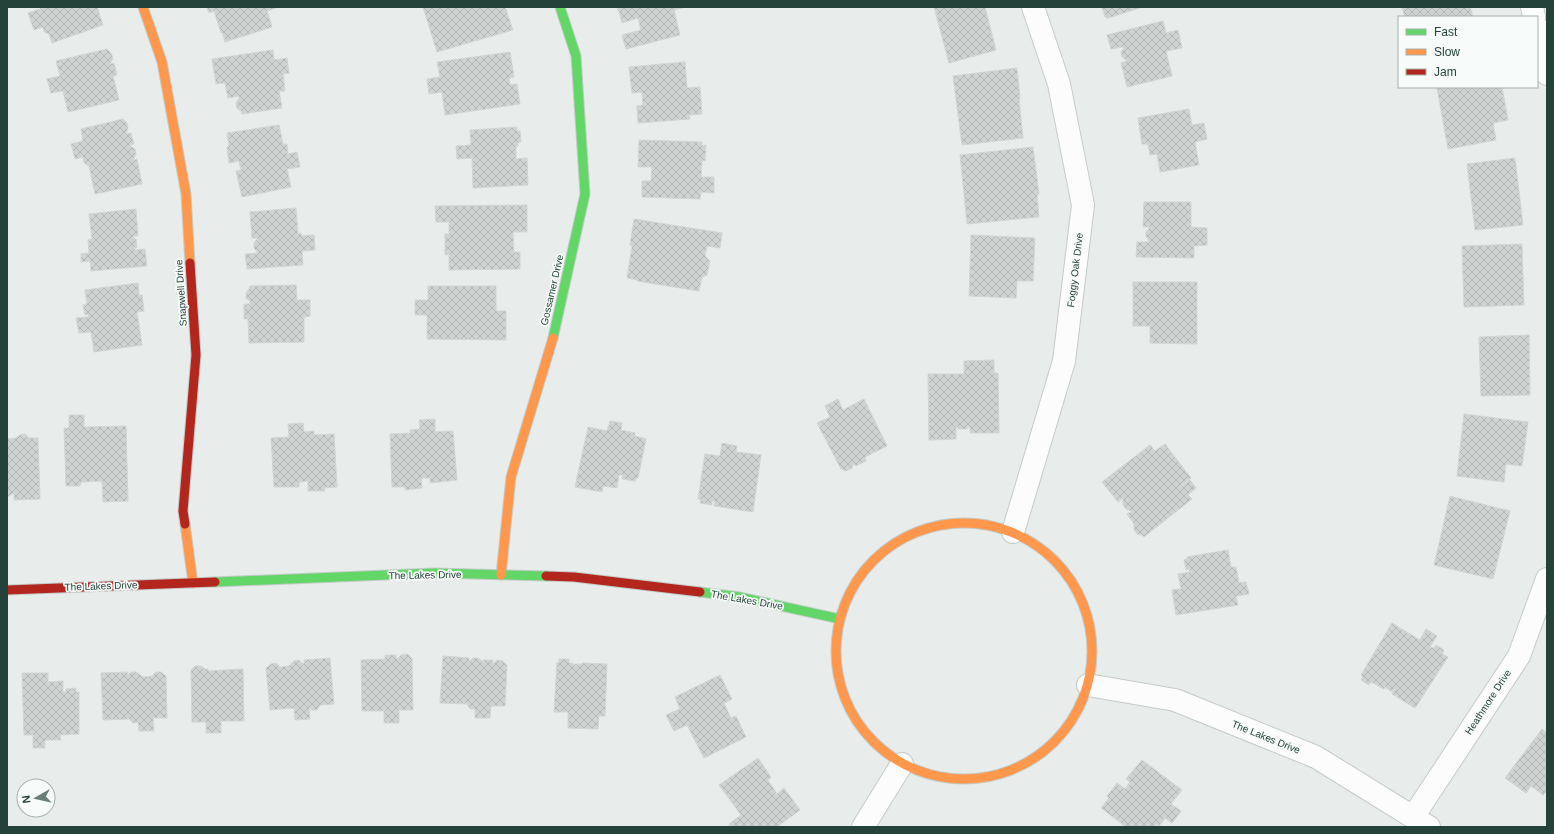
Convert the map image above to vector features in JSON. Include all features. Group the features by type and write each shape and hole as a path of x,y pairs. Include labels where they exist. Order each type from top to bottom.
{"street":[{"name":"Snapwell Drive","path":"142,7 162,62 186,194 196,355 183,511 193,583"},
{"name":"Gossamer Drive","path":"501,575 511,477 552,341 585,194 576,56 560,7"},
{"name":"Foggy Oak Drive","path":"1013,532 1064,361 1083,205 1059,84 1034,7"},
{"path":"1538,33 1547,74"},
{"path":"970,522 1013,532 1045,551 1070,578 1086,612 1093,648 1088,685 1073,721 1047,750 1014,771 977,780 969,780 938,778 902,764 869,738 846,702 836,661 840,619 858,579 888,547 927,528 970,522"},
{"name":"The Lakes Drive","path":"7,590 434,573 574,577 740,597 840,619"},
{"name":"Heathmore Drive","path":"1421,822 1519,656 1547,579"},
{"name":"The Lakes Drive","path":"1088,685 1174,700 1309,754 1421,822"},
{"path":"863,827 902,764"}],"building":[{"path":"40,7 97,7 103,25 52,43 49,34 44,32 43,27 34,30 28,13 40,9"},
{"path":"207,7 279,7 267,11 272,27 225,42 214,11 209,13"},
{"path":"423,7 505,7 513,30 437,52"},
{"path":"617,7 686,7 674,10 680,35 626,49 622,35 641,30 638,18 622,23"},
{"path":"934,7 985,7 996,50 949,63"},
{"path":"1102,7 1143,7 1108,18 1105,17"},
{"path":"1402,7 1470,7 1473,16 1405,16"},
{"path":"1163,21 1166,33 1178,30 1182,48 1166,51 1172,76 1127,87 1121,63 1127,61 1122,57 1121,52 1124,48 1111,49 1107,35"},
{"path":"107,49 113,58 110,64 114,63 117,75 113,76 119,100 68,112 63,91 51,93 47,79 60,76 56,61"},
{"path":"273,50 274,60 287,58 289,73 283,74 285,91 279,91 282,108 242,114 237,108 236,103 239,96 228,98 225,83 216,84 212,59"},
{"path":"510,52 514,77 509,78 510,85 517,84 520,104 445,115 442,92 429,94 427,79 440,77 437,62"},
{"path":"685,62 687,88 700,87 702,114 689,115 690,119 638,123 637,106 643,105 642,92 632,93 629,67"},
{"path":"1017,68 1023,138 962,145 953,76"},
{"path":"1437,88 1502,88 1508,120 1493,123 1496,140 1448,149"},
{"path":"1189,109 1192,125 1204,123 1207,139 1195,142 1199,165 1160,172 1157,154 1150,155 1148,144 1142,144 1138,118"},
{"path":"123,119 127,123 128,128 126,134 131,133 134,144 130,146 135,149 136,154 133,160 137,159 142,184 95,194 89,166 84,163 83,157 75,159 71,144 83,141 81,129"},
{"path":"279,125 283,144 287,144 288,154 297,152 300,167 287,169 291,187 242,197 236,171 241,170 239,161 229,163 227,133"},
{"path":"517,127 517,131 520,131 521,142 518,143 518,146 516,146 516,159 527,158 528,185 473,188 472,158 457,159 456,146 471,145 470,130"},
{"path":"639,140 702,142 702,146 706,145 705,161 702,160 701,177 714,177 714,193 701,192 700,199 642,197 642,181 651,181 652,167 638,167"},
{"path":"1033,147 1039,194 1037,194 1039,217 967,224 960,155"},
{"path":"1515,158 1523,225 1475,230 1467,164"},
{"path":"1144,202 1191,202 1191,227 1207,228 1207,245 1194,246 1194,258 1136,257 1137,242 1150,242 1146,237 1146,232 1150,227 1143,227"},
{"path":"527,205 527,232 513,232 514,252 520,252 520,269 449,270 449,254 445,255 445,234 449,234 449,222 436,222 435,206"},
{"path":"296,208 298,234 301,233 302,236 314,235 315,250 302,251 303,265 247,269 245,254 258,253 254,248 254,243 257,238 252,238 250,212"},
{"path":"136,209 138,236 133,236 134,239 136,239 137,247 135,250 145,249 147,266 91,271 90,261 81,262 81,254 89,253 88,240 92,239 89,214"},
{"path":"634,219 722,233 720,248 707,246 705,256 710,261 707,275 702,277 699,291 627,278"},
{"path":"971,235 1035,238 1033,281 1017,281 1016,298 969,296"},
{"path":"1522,244 1524,305 1464,307 1462,246"},
{"path":"1133,282 1197,282 1197,344 1150,343 1150,326 1133,326"},
{"path":"138,283 139,295 142,295 144,311 137,312 142,345 94,352 91,332 79,333 76,318 89,317 88,314 85,315 83,305 87,304 85,290"},
{"path":"296,285 297,300 310,300 310,316 304,317 304,342 249,343 248,319 244,319 244,304 250,304 250,301 246,298 246,293 250,286"},
{"path":"428,286 496,286 496,311 506,311 506,340 427,339 427,315 415,315 415,300 428,300"},
{"path":"1529,335 1530,395 1481,396 1479,337"},
{"path":"994,360 994,373 998,373 999,433 970,433 970,427 967,427 967,429 958,429 958,427 956,427 956,439 929,440 928,374 964,374 964,361"},
{"path":"838,399 843,410 864,399 887,446 865,457 866,461 856,466 854,463 852,468 846,471 841,469 817,423 830,417 825,406"},
{"path":"1464,414 1528,422 1522,466 1506,464 1504,482 1457,476"},
{"path":"69,415 84,415 84,427 126,426 128,501 103,502 102,481 81,482 80,486 66,486 64,428 69,428"},
{"path":"435,419 435,432 453,431 457,480 430,483 430,478 421,478 422,488 405,490 405,487 392,487 390,434 410,433 410,430 420,429 419,420"},
{"path":"610,421 622,423 621,430 635,433 635,436 646,439 638,478 636,478 635,481 622,479 623,475 619,475 617,488 603,486 602,492 575,487 588,427 607,431"},
{"path":"303,423 304,432 314,431 314,435 334,434 337,487 324,488 325,491 308,491 308,481 299,482 299,487 274,487 271,438 289,437 288,424"},
{"path":"25,434 29,438 38,438 40,499 14,500 14,493 7,497 7,439 16,438"},
{"path":"722,443 737,446 736,452 761,455 753,512 714,506 715,501 712,501 712,505 700,503 701,499 698,499 705,454 720,456"},
{"path":"1165,444 1191,478 1181,485 1182,486 1190,480 1196,488 1188,495 1192,499 1144,537 1137,534 1134,530 1134,524 1127,514 1132,511 1126,509 1123,505 1123,498 1118,502 1102,482 1150,445 1155,451"},
{"path":"1450,496 1510,511 1493,579 1434,565"},
{"path":"1228,550 1231,567 1236,567 1239,583 1246,582 1249,594 1236,596 1238,605 1176,615 1172,590 1181,589 1178,574 1190,572 1189,569 1186,570 1184,560 1187,559 1187,557"},
{"path":"1392,623 1420,640 1426,629 1437,636 1430,647 1434,648 1436,645 1444,650 1442,654 1448,657 1415,708 1392,694 1395,689 1394,688 1392,692 1385,687 1384,689 1371,682 1369,685 1361,680 1363,677 1361,675"},
{"path":"407,654 412,658 413,710 399,710 399,723 384,723 384,711 362,711 361,660 385,659 385,655 396,655 396,658 398,659 401,655"},
{"path":"443,656 469,658 469,662 473,658 478,658 483,662 483,660 493,660 493,664 497,660 502,661 507,665 505,706 491,706 490,718 475,718 475,709 470,709 467,704 440,703"},
{"path":"330,658 334,704 320,705 317,710 312,710 309,708 310,719 295,720 294,708 270,710 266,668 271,664 276,663 280,667 289,666 294,661 299,660 304,664 304,660"},
{"path":"559,659 569,659 569,663 572,664 607,664 605,716 599,716 598,729 568,728 568,712 554,712 557,662 559,663"},
{"path":"195,666 201,666 208,669 208,671 243,669 244,721 221,721 221,733 206,733 206,722 192,722 191,670"},
{"path":"128,672 128,676 131,672 136,672 143,677 152,676 156,672 161,672 166,676 167,718 153,718 154,731 139,731 138,722 133,723 129,719 103,720 101,673"},
{"path":"22,673 48,673 48,682 63,681 63,692 66,692 66,689 76,688 76,692 79,692 79,734 60,735 61,740 45,740 45,748 33,748 33,735 24,735"},
{"path":"720,675 732,699 724,703 731,718 736,716 746,737 704,758 687,725 674,731 666,715 680,709 675,697"},
{"path":"1542,729 1547,733 1547,790 1543,795 1531,786 1526,793 1505,778"},
{"path":"758,758 771,777 768,780 777,794 784,788 800,810 777,827 731,827 729,824 741,815 719,785"},
{"path":"1142,760 1182,790 1171,804 1181,811 1172,823 1165,818 1159,826 1156,824 1154,827 1126,827 1101,808 1109,798 1107,796 1117,783 1125,789 1130,782 1126,779"}],"traffic: fast":[{"path":"553,338 585,194 576,56 560,7"},
{"path":"215,582 434,573 546,576"},
{"path":"700,592 740,597 840,619"}],"traffic: slow":[{"path":"143,7 162,62 186,194 190,263"},
{"path":"501,575 511,477 553,338"},
{"path":"964,523 1001,529 1024,538 1045,552 1063,570 1077,591 1082,602 1089,626 1092,651 1086,688 1077,711 1063,732 1045,750 1024,764 1013,769 989,776 964,779 927,773 904,764 883,750 865,732 851,711 846,700 839,676 836,651 842,614 851,591 865,570 883,552 904,538 915,533 939,526 964,523"},
{"path":"185,524 193,583"}],"traffic: jam":[{"path":"185,524 183,511 196,355 190,263"},
{"path":"546,576 574,577 700,592"},
{"path":"7,590 215,582"}]}
